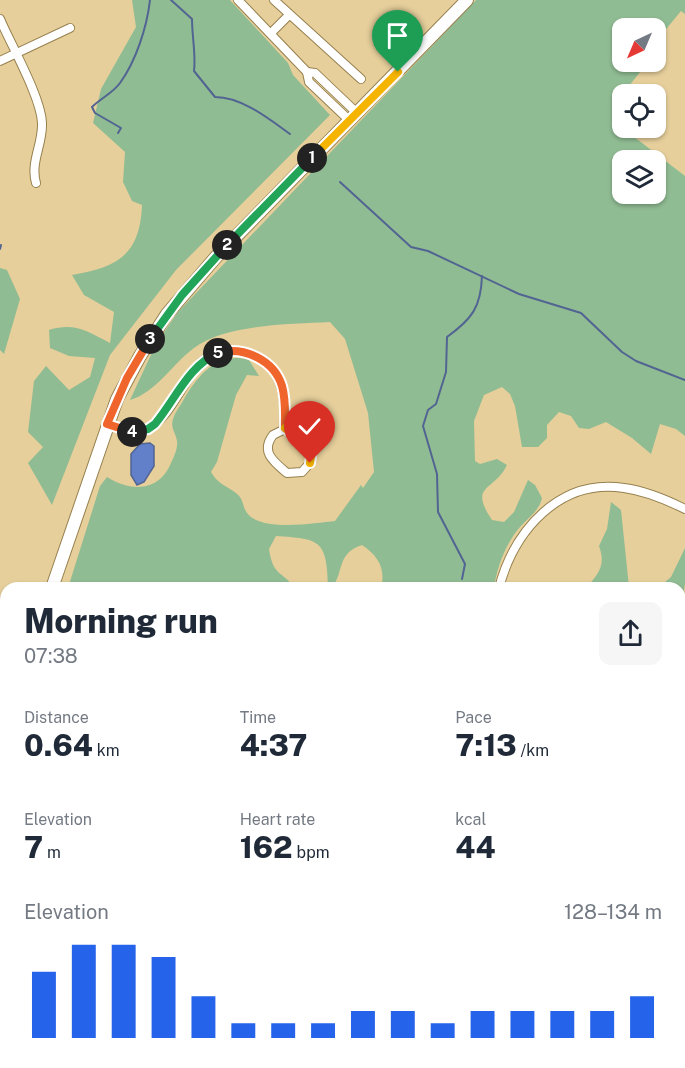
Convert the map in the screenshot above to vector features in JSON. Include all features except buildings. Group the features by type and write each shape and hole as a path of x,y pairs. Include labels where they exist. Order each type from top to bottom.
{"main road":[{"path":"54,582 107,424 140,356 182,295 467,0"}],"street":[{"path":"238,0 272,32 307,72 315,73 353,116"},
{"path":"274,0 361,79"},
{"path":"272,32 289,15"},
{"path":"0,19 42,122 33,169 36,183"},
{"path":"0,61 70,28"},
{"path":"107,424 123,431 148,429 165,411 202,362 227,351 249,353 275,372 282,388 285,429 312,450 310,463 302,472 287,473 270,458 267,446 269,440 285,429"},
{"path":"501,582 510,554 518,540 539,515 563,498 592,489 622,487 654,495 685,509"}],"green space":[{"path":"132,0 230,0 288,63 293,75 330,115 176,270 110,355 52,505 28,463 43,447 28,432 34,381 46,366 69,390 90,377 95,358 69,356 50,348 49,330 66,327 81,329 110,343 114,312 84,295 72,275 102,268 124,255 137,235 140,222 142,205 132,201 123,182 125,152 93,123 101,89 136,27"},
{"path":"476,0 685,0 685,14 681,11 666,29 666,18 612,18 612,72 640,72 631,84 612,84 612,138 636,138 651,150 612,150 612,204 666,204 666,161 685,176 685,436 676,429 660,424 651,454 632,438 606,422 589,429 579,428 571,416 559,412 547,425 547,438 538,447 522,447 515,406 510,394 502,387 484,395 474,421 475,461 480,464 497,459 507,465 502,474 483,494 482,500 485,508 492,520 504,522 514,512 528,480 535,485 542,498 536,510 515,533 506,548 495,582 382,582 379,563 362,545 353,549 344,559 336,582 328,582 326,559 318,545 302,538 276,536 269,549 271,558 278,572 290,582 70,582 100,486 107,477 125,485 144,486 159,480 166,473 176,449 177,441 172,425 175,414 196,382 210,367 219,362 238,358 249,360 259,376 247,375 236,395 217,462 211,472 219,482 239,495 247,513 254,519 264,523 289,525 335,521 361,485 363,488 374,472 368,413 345,339 330,322 259,327 223,334 207,340 186,354 148,391 130,400 155,346 177,313"},
{"path":"0,268 7,270 20,299 4,354 0,350"},
{"path":"611,502 621,510 628,582 591,582 600,568 602,558 599,546 607,529"},
{"path":"685,548 685,582 665,582 671,577"}],"water":[{"path":"150,443 154,446 154,466 144,482 137,485 131,475 131,454 140,444"}],"waterway":[{"path":"118,133 121,128 95,113 92,107 117,86 131,65 143,32 150,0"},
{"path":"171,0 192,19 194,71 215,97 245,105 290,134"},
{"path":"340,182 411,247 428,251 519,294 581,313 622,352 636,361 685,380"},
{"path":"0,249 1,245"},
{"path":"462,579 465,564 438,512 437,474 423,426 428,410 436,404 446,372 447,337 474,311 480,296 482,276"}],"route":[{"path":"310,463 313,457 312,450 294,433 285,429 285,403 280,380 275,372 259,358 239,351 219,353 202,362 155,424 148,429 123,431 107,424 127,378 153,335 182,295 216,257 398,72"}]}
